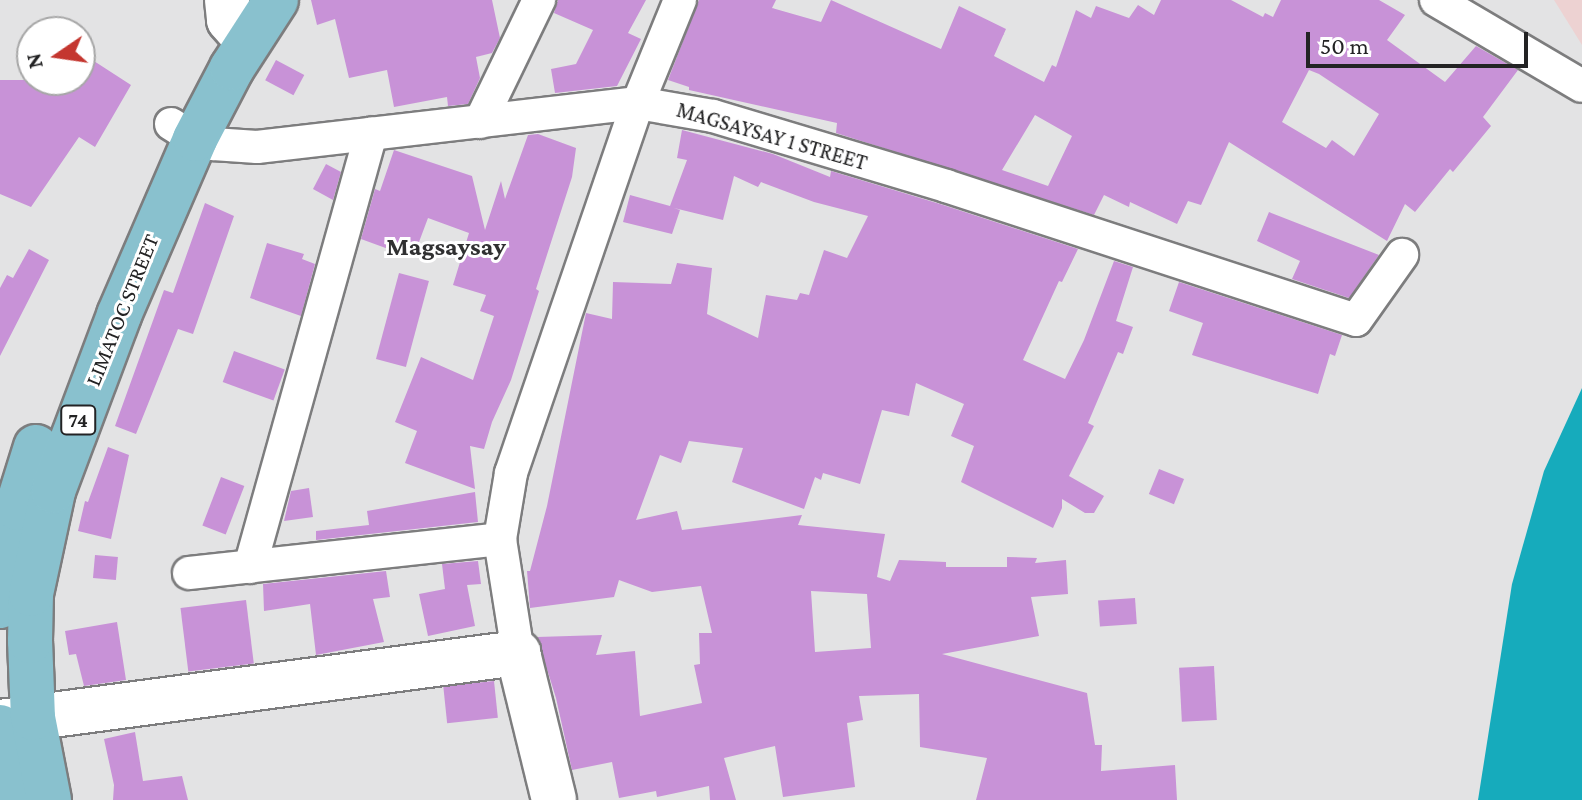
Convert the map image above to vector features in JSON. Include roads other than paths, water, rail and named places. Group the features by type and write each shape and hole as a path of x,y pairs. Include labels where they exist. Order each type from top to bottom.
{"main road":[{"name":"74","path":"232,30 276,0"},
{"name":"LIMATOC STREET","path":"0,606 8,548 28,470 92,303 183,132 232,30"},
{"name":"LIMATOC STREET","path":"14,800 11,723 31,594 53,491 183,132"},
{"name":"LIMATOC STREET","path":"11,723 49,800"}],"street":[{"path":"480,122 539,0"},
{"path":"554,800 518,653 500,539 511,473 638,103 680,0"},
{"path":"1436,0 1582,86"},
{"name":"MAGSAYSAY 1 STREET","path":"183,132 257,147 638,103 713,116 946,186 1356,320 1402,255"},
{"path":"250,567 371,134"},
{"path":"189,573 500,539"},
{"path":"11,723 518,653"}],"water":[{"path":"1582,388 1582,800 1478,800 1512,584 1544,471"}],"district":[{"name":"Magsaysay","path":"446,247"}]}
